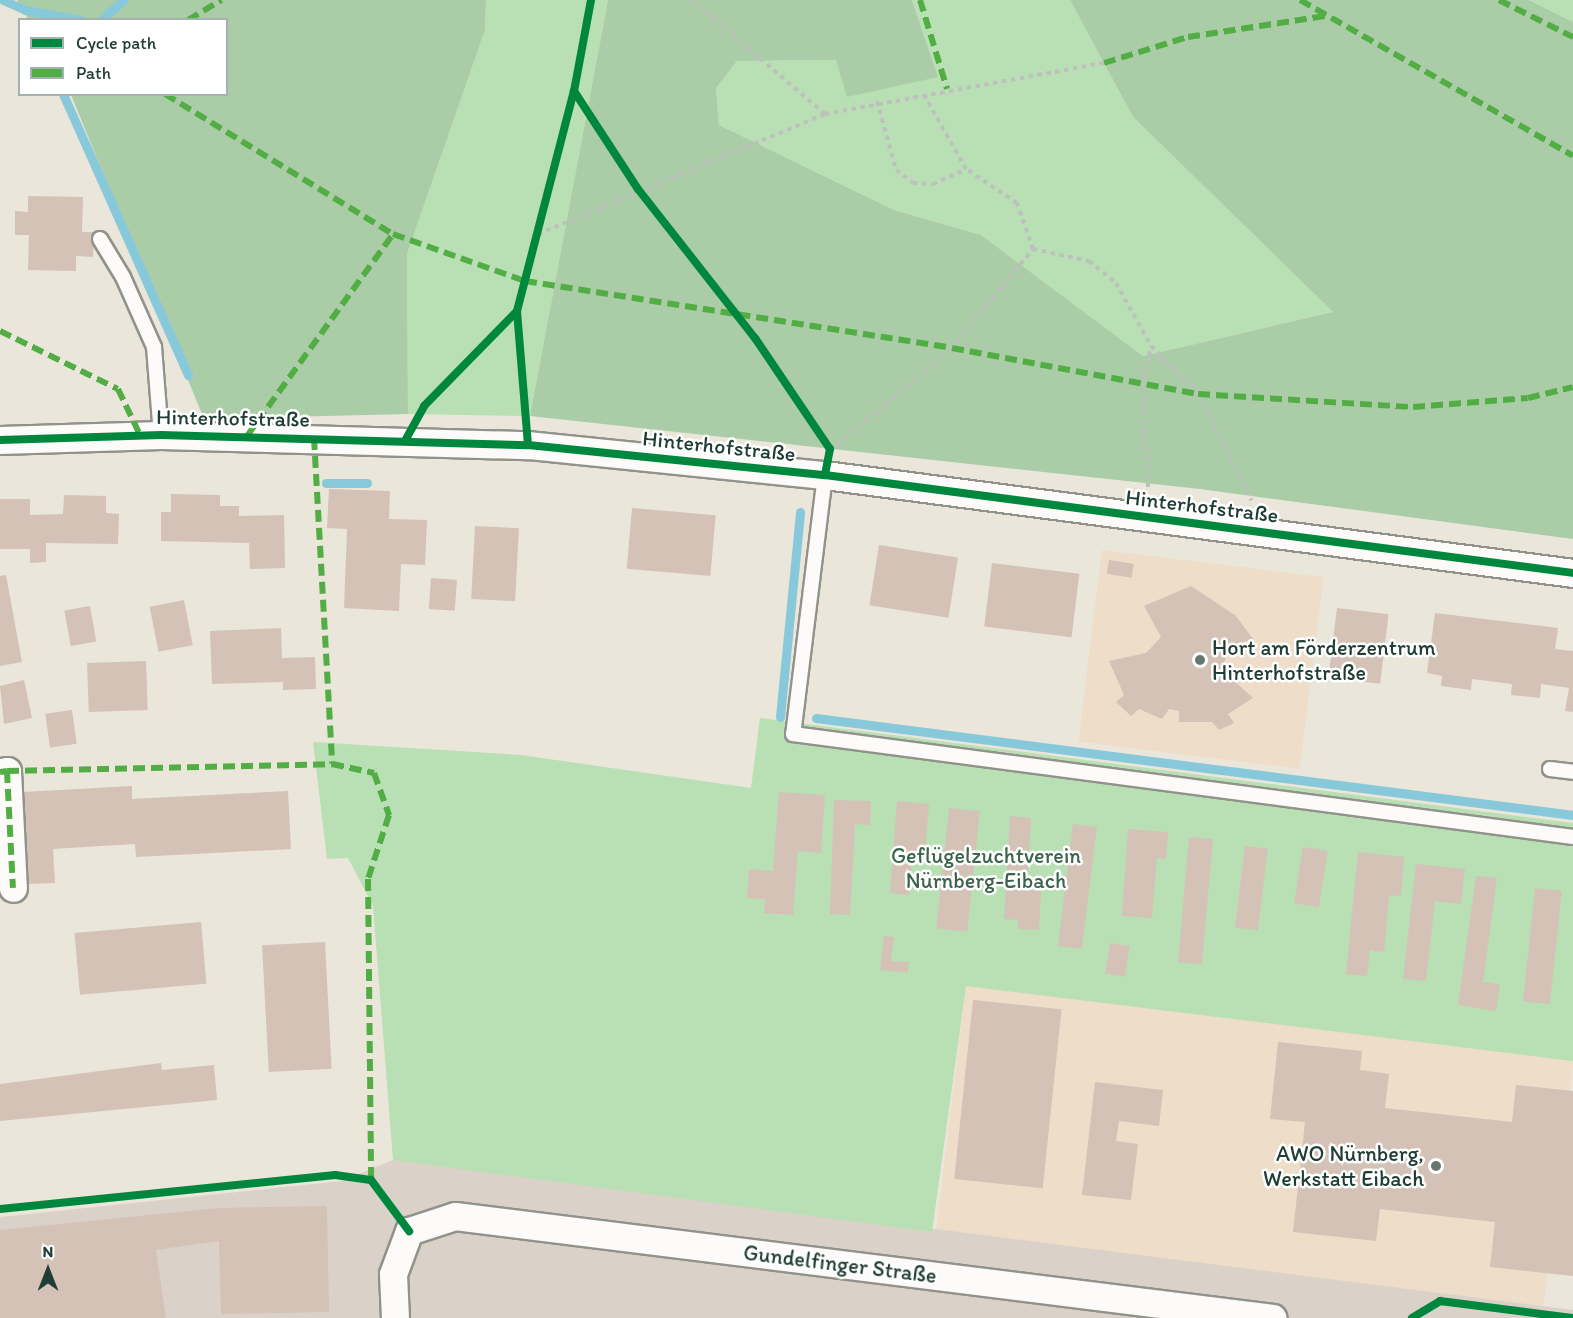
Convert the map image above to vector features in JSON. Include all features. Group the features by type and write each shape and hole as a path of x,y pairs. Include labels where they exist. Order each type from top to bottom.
{"street":[{"name":"Hinterhofstraße","path":"0,440 162,435 528,445 828,462 1149,518 1573,573"},
{"path":"0,772 7,771 13,888"},
{"name":"Gundelfinger Straße","path":"396,1318 393,1274 409,1231 455,1216 1274,1318"}],"lane":[{"path":"100,239 123,277 154,347 162,435"},
{"name":"Hinterhofstraße","path":"828,462 794,734 1573,837"},
{"path":"1550,769 1573,772"}],"path":[{"path":"692,0 825,114"},
{"path":"538,234 825,114 877,101 1104,63"},
{"path":"923,93 966,169 1017,203 1028,223 1033,249"},
{"path":"877,101 896,170 913,183 933,184 966,169"},
{"path":"1033,249 1089,261 1116,283 1151,346 1198,394 1251,496 1250,531"},
{"path":"828,462 952,348 1033,249"},
{"path":"1149,518 1143,382 1151,346"}],"shaded area":[{"name":"Hort am Förderzentrum Hinterhofstraße","path":"1102,550 1323,577 1300,769 1078,742"},
{"path":"966,986 1573,1061 1543,1307 936,1232"},
{"path":"393,1160 1573,1310 1573,1318 0,1318 0,1217 342,1181"}],"green space":[{"path":"17,0 486,0 485,30 407,254 408,414 204,419 71,96 228,96 228,18 27,18"},
{"path":"486,0 608,0 530,416 408,414 407,254 485,30"},
{"path":"608,0 912,0 938,77 847,97 836,60 737,61 716,88 719,125 894,210 981,235 1143,356 1333,312 1133,117 1070,0 1529,0 1573,22 1573,539 1200,489 530,416"},
{"path":"912,0 1070,0 1133,117 1333,312 1143,356 981,235 894,210 719,125 716,88 737,61 836,60 938,77"},
{"path":"1529,0 1573,0 1573,22"},
{"name":"Geflügelzuchtverein Nürnberg-Eibach","path":"760,718 1573,823 1573,1061 966,986 932,1232 393,1160 373,906 348,858 327,859 313,742 521,755 751,788"}],"building":[{"path":"28,196 83,197 82,232 94,232 93,257 76,256 76,271 28,270 29,235 15,235 15,211 28,212"},
{"path":"329,489 390,491 389,519 427,520 425,565 401,564 399,611 344,608 347,529 327,528"},
{"path":"171,494 220,495 220,506 239,506 239,516 284,515 285,568 250,569 249,543 161,541 161,512 171,512"},
{"path":"64,495 106,496 106,513 119,514 118,544 46,543 46,562 30,563 30,549 0,549 0,499 30,499 30,515 63,514"},
{"path":"632,508 716,515 710,576 627,569"},
{"path":"475,526 519,528 515,601 471,599"},
{"path":"879,545 958,558 948,618 869,605"},
{"path":"1109,560 1134,564 1132,578 1107,574"},
{"path":"992,563 1079,574 1072,637 984,627"},
{"path":"6,575 22,662 0,666 0,576"},
{"path":"431,578 457,580 455,611 429,609"},
{"path":"1191,586 1236,616 1253,639 1229,646 1222,670 1253,698 1228,714 1234,723 1219,730 1212,722 1179,722 1179,711 1169,709 1162,719 1139,709 1131,716 1116,702 1124,695 1109,661 1146,653 1161,637 1144,606"},
{"path":"184,600 193,645 158,652 150,607"},
{"path":"90,606 96,641 71,646 64,611"},
{"path":"1337,608 1389,614 1380,684 1328,677"},
{"path":"1435,613 1558,628 1555,649 1573,651 1573,712 1565,711 1569,688 1541,684 1540,698 1511,695 1512,684 1472,679 1471,690 1441,686 1442,676 1427,673"},
{"path":"281,628 282,658 315,657 316,689 283,690 283,682 212,684 210,631"},
{"path":"146,661 148,710 89,712 87,663"},
{"path":"24,680 32,718 4,724 0,686"},
{"path":"72,710 77,744 50,747 45,714"},
{"path":"132,786 132,799 288,791 291,849 136,857 135,844 53,849 55,883 28,884 23,792"},
{"path":"779,792 825,795 821,853 798,851 793,915 764,913 765,899 747,898 749,869 773,871"},
{"path":"834,800 871,801 870,825 855,824 850,915 830,914"},
{"path":"897,801 929,804 925,851 913,851 909,895 890,893"},
{"path":"949,808 980,811 967,932 936,928"},
{"path":"1010,816 1031,818 1027,890 1041,891 1039,930 1018,929 1018,920 1004,919"},
{"path":"1073,824 1097,827 1082,949 1058,946"},
{"path":"1128,829 1168,832 1166,859 1157,858 1152,918 1122,916"},
{"path":"1189,837 1213,839 1202,965 1178,963"},
{"path":"1245,846 1268,849 1258,930 1235,927"},
{"path":"1303,847 1328,851 1319,907 1294,903"},
{"path":"1358,852 1404,857 1401,896 1389,895 1384,952 1370,950 1367,976 1346,974"},
{"path":"1416,864 1465,869 1461,904 1435,901 1426,981 1403,979"},
{"path":"1476,876 1497,878 1483,982 1500,985 1496,1011 1458,1005"},
{"path":"1535,888 1562,891 1550,1004 1523,1001"},
{"path":"201,922 206,984 80,995 74,933"},
{"path":"884,936 894,937 891,961 909,962 908,973 880,970"},
{"path":"325,942 332,1069 269,1072 262,945"},
{"path":"1110,943 1130,946 1125,977 1105,974"},
{"path":"973,1000 1062,1009 1043,1188 954,1179"},
{"name":"AWO Nürnberg, Werkstatt Eibach","path":"1278,1042 1362,1051 1360,1070 1389,1074 1385,1108 1512,1122 1516,1085 1573,1091 1573,1276 1490,1267 1495,1222 1380,1209 1376,1241 1293,1232 1305,1122 1270,1119"},
{"path":"161,1063 162,1070 214,1065 217,1100 0,1121 0,1084"},
{"path":"1095,1082 1163,1090 1159,1126 1119,1121 1116,1141 1138,1144 1131,1200 1082,1195"},
{"path":"327,1206 329,1312 221,1314 219,1241 156,1250 166,1318 0,1318 0,1230 218,1208"}],"waterway":[{"path":"3,0 25,10 70,18"},
{"path":"103,18 123,0"},
{"path":"64,96 188,375"},
{"path":"326,483 367,483"},
{"path":"780,717 800,512"},
{"path":"816,718 1573,815"}],"marked path":[{"path":"191,18 221,0"},
{"path":"920,0 947,89"},
{"path":"1300,0 1573,156"},
{"path":"1499,0 1573,37"},
{"path":"1104,63 1188,37 1326,16"},
{"path":"168,96 393,234 525,281 952,348 1198,394 1413,407 1528,398 1573,387"},
{"path":"247,436 393,234"},
{"path":"0,331 118,389 140,435"},
{"path":"314,438 332,764"},
{"path":"7,771 332,764 374,773 389,815 368,879 371,1180"},
{"path":"0,772 7,771 13,888"}],"cycle path":[{"path":"528,445 517,311 574,91 591,0"},
{"path":"574,91 638,189 755,338 830,449 825,475"},
{"path":"406,439 424,406 517,311"},
{"path":"0,440 161,435 528,445 825,475 1573,573"},
{"path":"0,1209 335,1175 371,1180 409,1231"},
{"path":"1412,1318 1440,1301 1572,1318"}],"place":[{"name":"Hort am Förderzentrum Hinterhofstraße","path":"1200,660"},
{"name":"AWO Nürnberg, Werkstatt Eibach","path":"1436,1166"}]}
